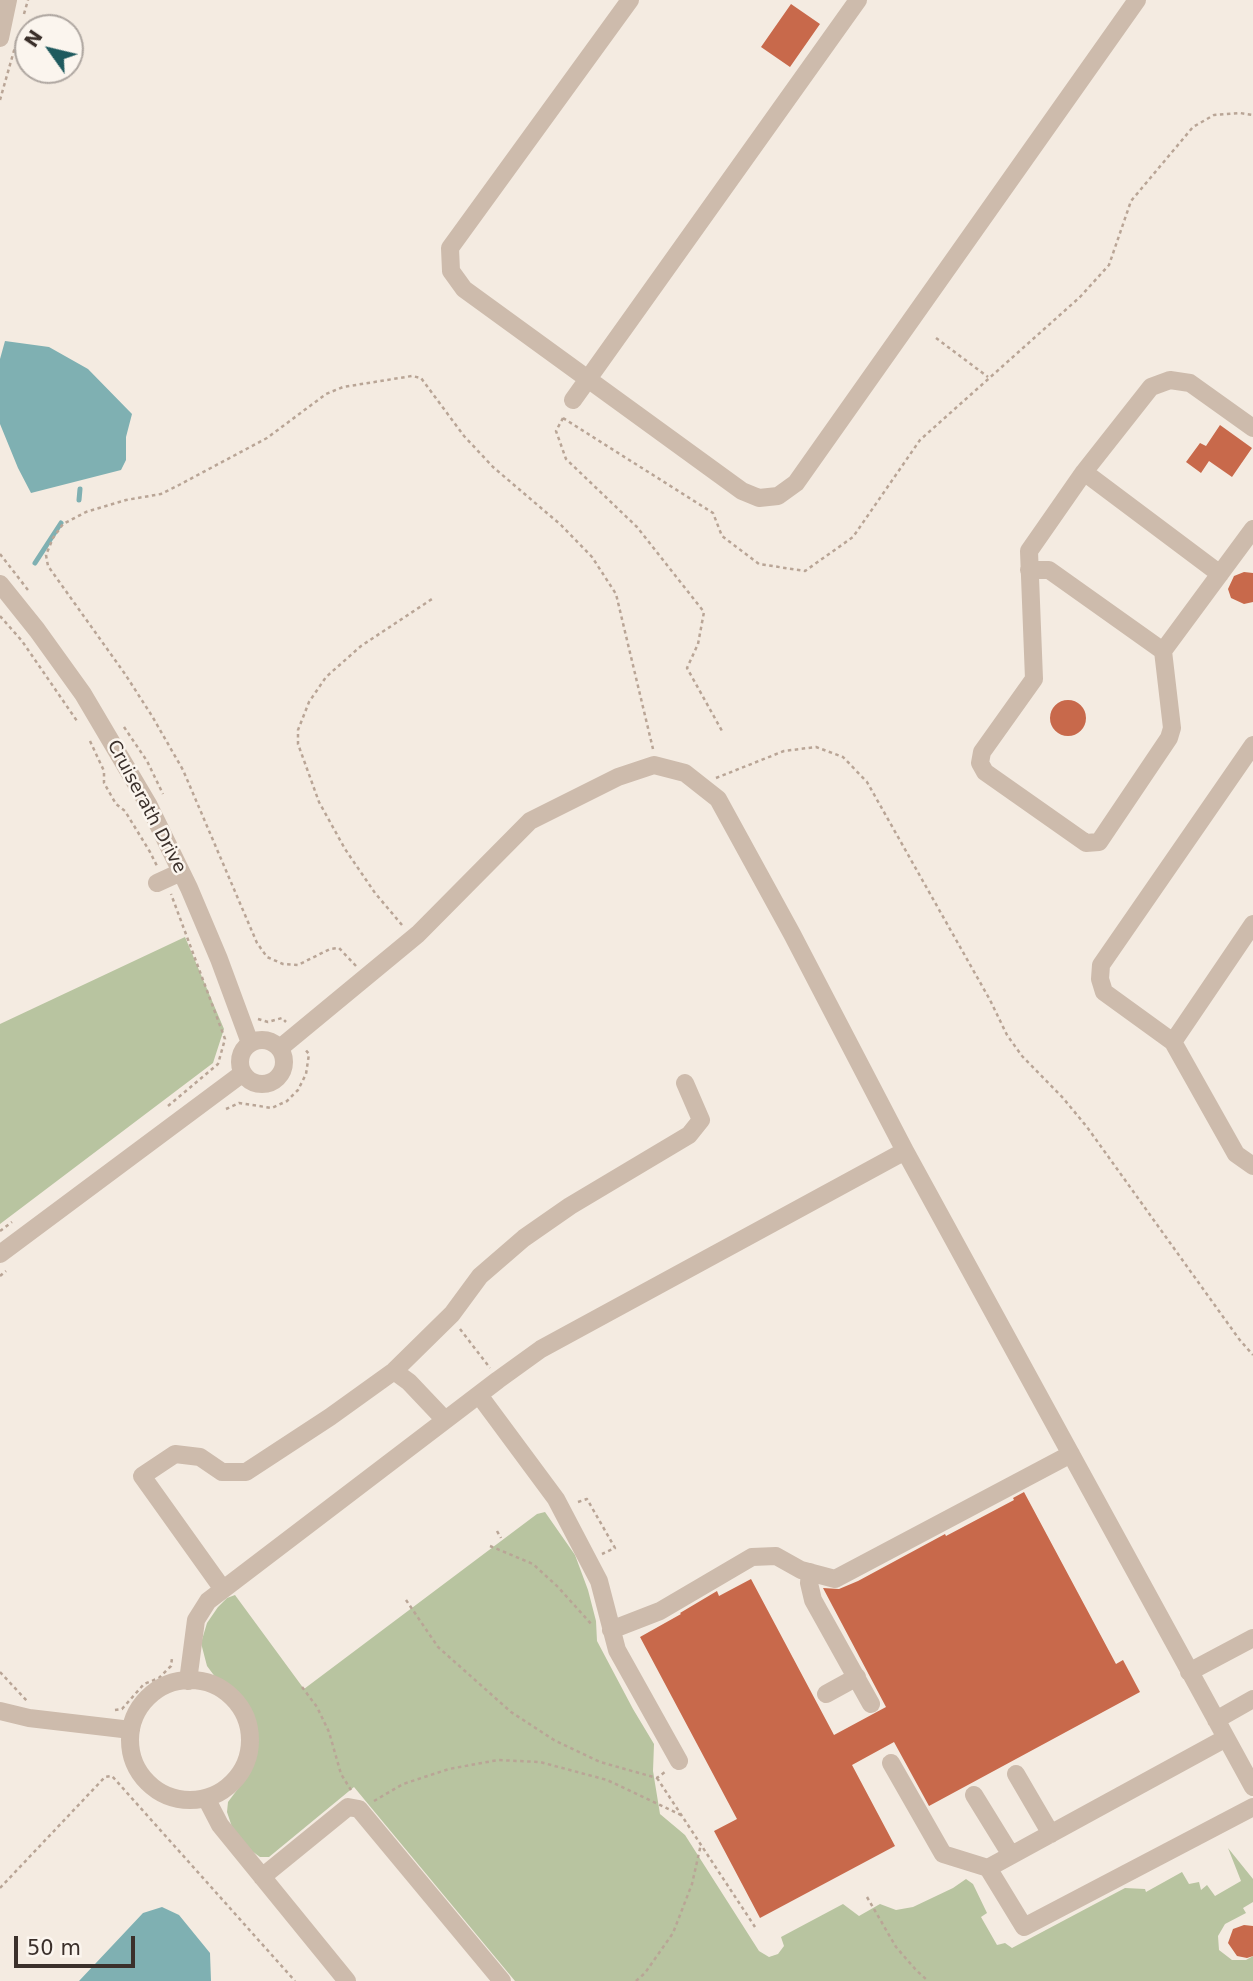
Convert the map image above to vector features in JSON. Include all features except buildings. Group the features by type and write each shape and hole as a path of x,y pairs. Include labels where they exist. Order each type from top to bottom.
{"street":[{"path":"8,0 9,38"},
{"path":"630,0 450,248 451,271 464,289 587,380 742,491 759,498 778,496 796,483 1137,0"},
{"path":"573,400 858,0"},
{"path":"1251,421 1190,383 1170,380 1150,387 1084,472 1029,551 1034,679 982,752 980,763 985,772 1086,843 1100,842 1169,738 1172,728 1163,652 1253,529"},
{"path":"1084,472 1220,574"},
{"path":"1029,570 1049,570 1163,652"},
{"name":"Cruiserath Drive","path":"2,587 83,694 148,804 219,959 250,1043"},
{"path":"1252,1170 1236,1154 1173,1042 1104,992 1100,979 1101,965 1253,745"},
{"path":"280,1048 413,938 530,821 618,777 654,765 685,773 701,785 719,799 905,1151 1253,1787"},
{"path":"162,881 181,872"},
{"path":"1173,1042 1253,924"},
{"path":"269,1041 280,1048 285,1062 275,1081 261,1084 248,1079 243,1073 240,1067 242,1054 250,1043 269,1041"},
{"path":"6,1261 243,1073"},
{"path":"222,1588 142,1476 175,1454 200,1457 222,1472 246,1472 394,1371 450,1316 480,1276 524,1238 570,1206 689,1135 701,1120 685,1083"},
{"path":"188,1681 196,1620 208,1601 541,1349 905,1151"},
{"path":"394,1371 409,1382 445,1420"},
{"path":"479,1395 551,1490 599,1581 608,1612 604,1631 679,1761"},
{"path":"604,1631 660,1611 752,1557 776,1556 801,1570 835,1578 1071,1454"},
{"path":"810,1572 809,1583 813,1600 872,1704"},
{"path":"1189,1672 1253,1638"},
{"path":"826,1694 857,1677"},
{"path":"174,1682 210,1684 227,1693 240,1706 248,1723 250,1742 247,1761 237,1777 224,1790 206,1798 186,1800 166,1796 149,1785 137,1769 131,1750 131,1730 136,1713 159,1689 174,1682"},
{"path":"1216,1720 1253,1699"},
{"path":"0,1711 29,1718 131,1730"},
{"path":"988,1868 1226,1738"},
{"path":"891,1763 943,1854 988,1868 1024,1927 1253,1807"},
{"path":"1016,1774 1051,1833"},
{"path":"974,1795 1011,1855"},
{"path":"206,1798 220,1825 347,1981"},
{"path":"262,1877 348,1807 359,1809 502,1981"}],"path":[{"path":"0,100 9,38"},
{"path":"563,418 713,513 722,536 759,564 805,571 853,537 920,440 1080,297 1109,265 1131,201 1193,127 1214,115 1253,115"},
{"path":"936,338 988,377"},
{"path":"366,977 339,948 330,949 298,965 283,964 267,957 257,943 183,770 125,674 48,566 46,555 63,524 86,512 160,494 179,485 267,438 326,394 343,387 412,376 421,378 464,436 493,467 561,525 592,557 616,594 658,766"},
{"path":"573,400 556,430 566,459 637,527 704,612 698,644 687,668 722,731"},
{"path":"0,554 16,574"},
{"path":"413,938 375,893 345,849 319,803 298,744 298,730 309,702 326,677 361,646 432,599"},
{"path":"0,616 22,640 80,724"},
{"path":"87,734 104,771 104,783 150,852 225,1039 218,1064 166,1108"},
{"path":"701,785 784,751 816,747 843,757 867,782 1007,1035 1022,1056 1087,1127 1253,1355"},
{"path":"222,1110 234,1104 272,1108 287,1101 298,1090 306,1074 309,1054"},
{"path":"0,1231 17,1219"},
{"path":"0,1276 6,1261"},
{"path":"450,1316 490,1369"},
{"path":"497,1531 501,1538"},
{"path":"490,1546 533,1564 604,1631"},
{"path":"406,1600 438,1647 511,1712 554,1740 600,1762 657,1778 755,1927"},
{"path":"359,1809 403,1784 449,1769 498,1760 540,1762 607,1780 681,1815"},
{"path":"657,1778 679,1761"},
{"path":"0,1888 105,1777 112,1776 295,1981"},
{"path":"636,1981 645,1973 673,1933 692,1884 701,1844"},
{"path":"867,1897 896,1947 929,1981"}],"green space":[{"path":"185,937 224,1029 213,1063 0,1224 0,1024"},
{"path":"545,1512 575,1555 596,1621 597,1641 654,1744 653,1771 660,1814 685,1835 759,1951 769,1957 778,1954 784,1946 781,1937 843,1904 859,1916 880,1904 896,1910 913,1907 966,1879 973,1884 987,1913 981,1917 997,1945 1005,1943 1012,1948 1125,1888 1145,1889 1146,1892 1182,1872 1189,1884 1199,1882 1201,1890 1207,1885 1215,1896 1241,1881 1228,1848 1253,1879 1253,1902 1243,1908 1246,1913 1225,1924 1218,1936 1219,1950 1232,1960 1246,1960 1253,1956 1253,1981 515,1981 354,1787 269,1857 260,1857 249,1849 232,1827 227,1812 228,1802 246,1778 255,1755 255,1724 245,1701 231,1687 216,1678 207,1666 201,1643 207,1623 218,1607 227,1598 235,1595 304,1689 537,1514"}],"water":[{"path":"5,341 49,347 88,369 132,414 126,437 126,460 121,470 31,493 0,424 0,359"},
{"path":"162,1907 179,1915 210,1953 211,1981 79,1981 143,1913"}],"waterway":[{"path":"79,500 80,489"},
{"path":"35,563 61,523"}]}
